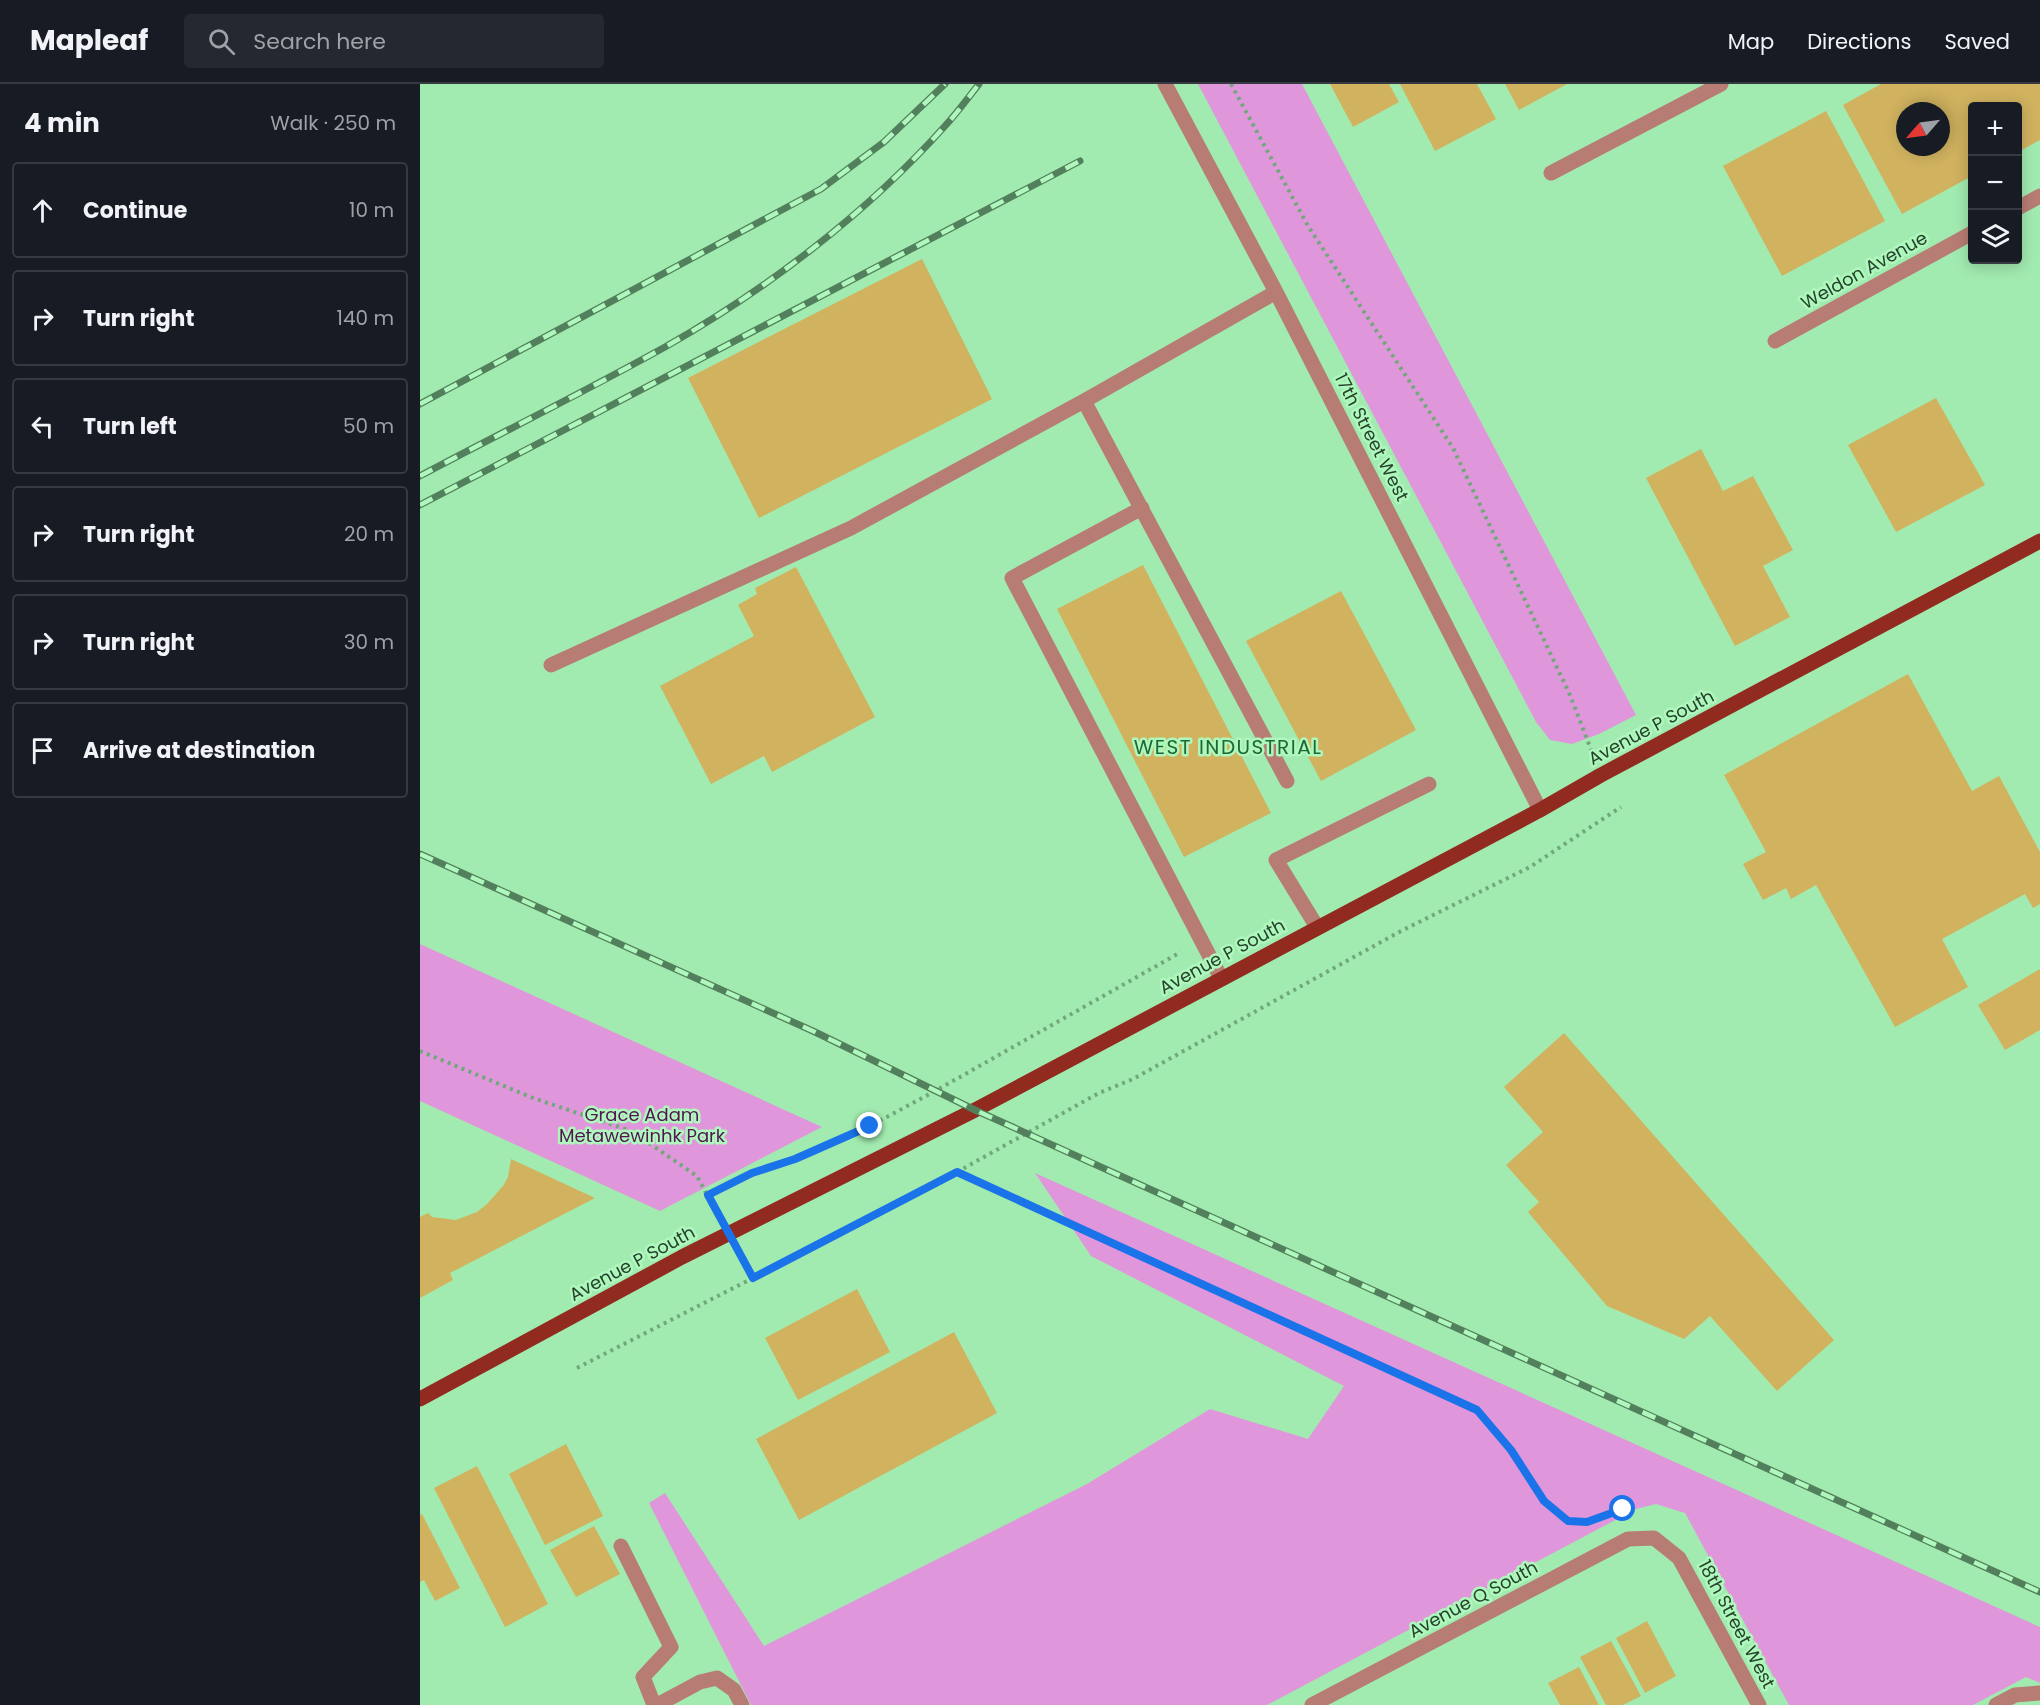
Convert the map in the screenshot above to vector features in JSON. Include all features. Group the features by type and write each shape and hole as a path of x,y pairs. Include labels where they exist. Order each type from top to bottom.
{"main road":[{"name":"Avenue P South","path":"420,1400 728,1234 975,1110 2040,541"}],"street":[{"name":"17th Street West","path":"1165,84 1276,292 1540,810"},
{"path":"1551,173 1720,84"},
{"path":"2022,206 2040,196"},
{"name":"Weldon Avenue","path":"1775,341 1968,235"},
{"path":"551,665 851,528 1084,401 1276,292"},
{"path":"1084,401 1287,781"},
{"path":"1142,508 1012,578 1221,978"},
{"path":"1317,927 1276,860 1429,784"},
{"name":"Avenue Q South","path":"1312,1705 1628,1539 1647,1538"},
{"name":"18th Street West","path":"1647,1538 1679,1558 1758,1705"},
{"path":"621,1546 671,1647 643,1677 655,1705 700,1682 717,1678 734,1690 742,1705"},
{"path":"1996,1705 2040,1693"}],"path":[{"path":"1231,84 1308,226 1453,448 1570,695 1601,775"},
{"path":"577,1368 957,1172 1099,1093 1133,1079 1401,932 1530,867 1621,807"},
{"path":"708,1195 752,1173 795,1159 870,1126 1201,942"},
{"path":"420,1051 533,1098 631,1131 697,1176 753,1278"},
{"path":"957,1172 1477,1410 1511,1450 1544,1501 1568,1521 1587,1522 1623,1509 1647,1538"}],"green space":[{"path":"1198,84 1302,84 1636,715 1599,734 1572,744 1550,740 1536,722"},
{"name":"Grace Adam Metawewinhk Park","path":"420,944 822,1127 660,1211 420,1101"},
{"path":"1035,1173 2040,1627 2040,1683 2026,1677 1973,1705 1789,1705 1685,1513 1656,1504 1636,1509 1267,1705 751,1705 649,1503 665,1493 764,1646 1087,1484 1210,1409 1308,1439 1344,1386 1091,1256"}],"building":[{"path":"1330,84 1389,84 1399,102 1353,127"},
{"path":"1400,84 1477,84 1496,119 1435,151"},
{"path":"1505,84 1567,84 1519,110"},
{"path":"1881,84 2040,84 2040,140 2022,150 2022,102 1968,102 1968,178 1902,214 1843,105"},
{"path":"1826,111 1885,221 1782,276 1723,166"},
{"path":"922,259 992,399 759,518 688,378"},
{"path":"1936,398 1985,485 1896,532 1848,445"},
{"path":"1701,449 1723,491 1753,476 1793,550 1763,566 1790,617 1735,646 1646,478"},
{"path":"1143,565 1271,813 1184,857 1057,609"},
{"path":"796,567 875,717 772,772 764,756 711,784 660,686 754,636 738,605 757,594 755,588"},
{"path":"1341,591 1416,730 1321,781 1246,641"},
{"path":"1908,674 1972,791 1999,776 2040,852 2040,904 2033,908 2025,894 1942,939 1968,987 1895,1027 1816,885 1791,899 1786,888 1763,900 1743,864 1766,852 1724,775"},
{"path":"2040,969 2040,1030 2005,1050 1978,1005"},
{"path":"1564,1033 1834,1340 1777,1391 1710,1316 1684,1339 1607,1306 1528,1212 1539,1202 1506,1165 1543,1132 1504,1087"},
{"path":"511,1159 595,1198 450,1273 453,1280 420,1298 420,1217 428,1213 432,1217 456,1220 477,1212 503,1186 508,1177"},
{"path":"857,1289 890,1352 798,1400 765,1338"},
{"path":"954,1332 997,1413 799,1520 756,1439"},
{"path":"566,1444 603,1516 545,1545 509,1474"},
{"path":"477,1466 548,1604 505,1627 434,1488"},
{"path":"422,1514 460,1588 435,1601 424,1580 420,1582 420,1515"},
{"path":"594,1526 620,1574 576,1597 550,1550"},
{"path":"1647,1621 1676,1676 1645,1693 1616,1638"},
{"path":"1611,1641 1641,1696 1623,1705 1606,1705 1580,1657"},
{"path":"1579,1667 1599,1705 1560,1705 1548,1683"}],"railway":[{"path":"420,404 821,189 884,142 945,84"},
{"path":"420,476 665,347 740,301 814,248 883,189 945,126 979,84"},
{"path":"420,505 1080,161"},
{"path":"420,854 815,1032 975,1110 2040,1592"}],"district":[{"name":"WEST INDUSTRIAL","path":"1228,747"}],"route":[{"path":"870,1126 795,1159 752,1173 708,1195 753,1278 957,1172 1477,1410 1511,1450 1544,1501 1568,1521 1587,1522 1623,1509"}]}
